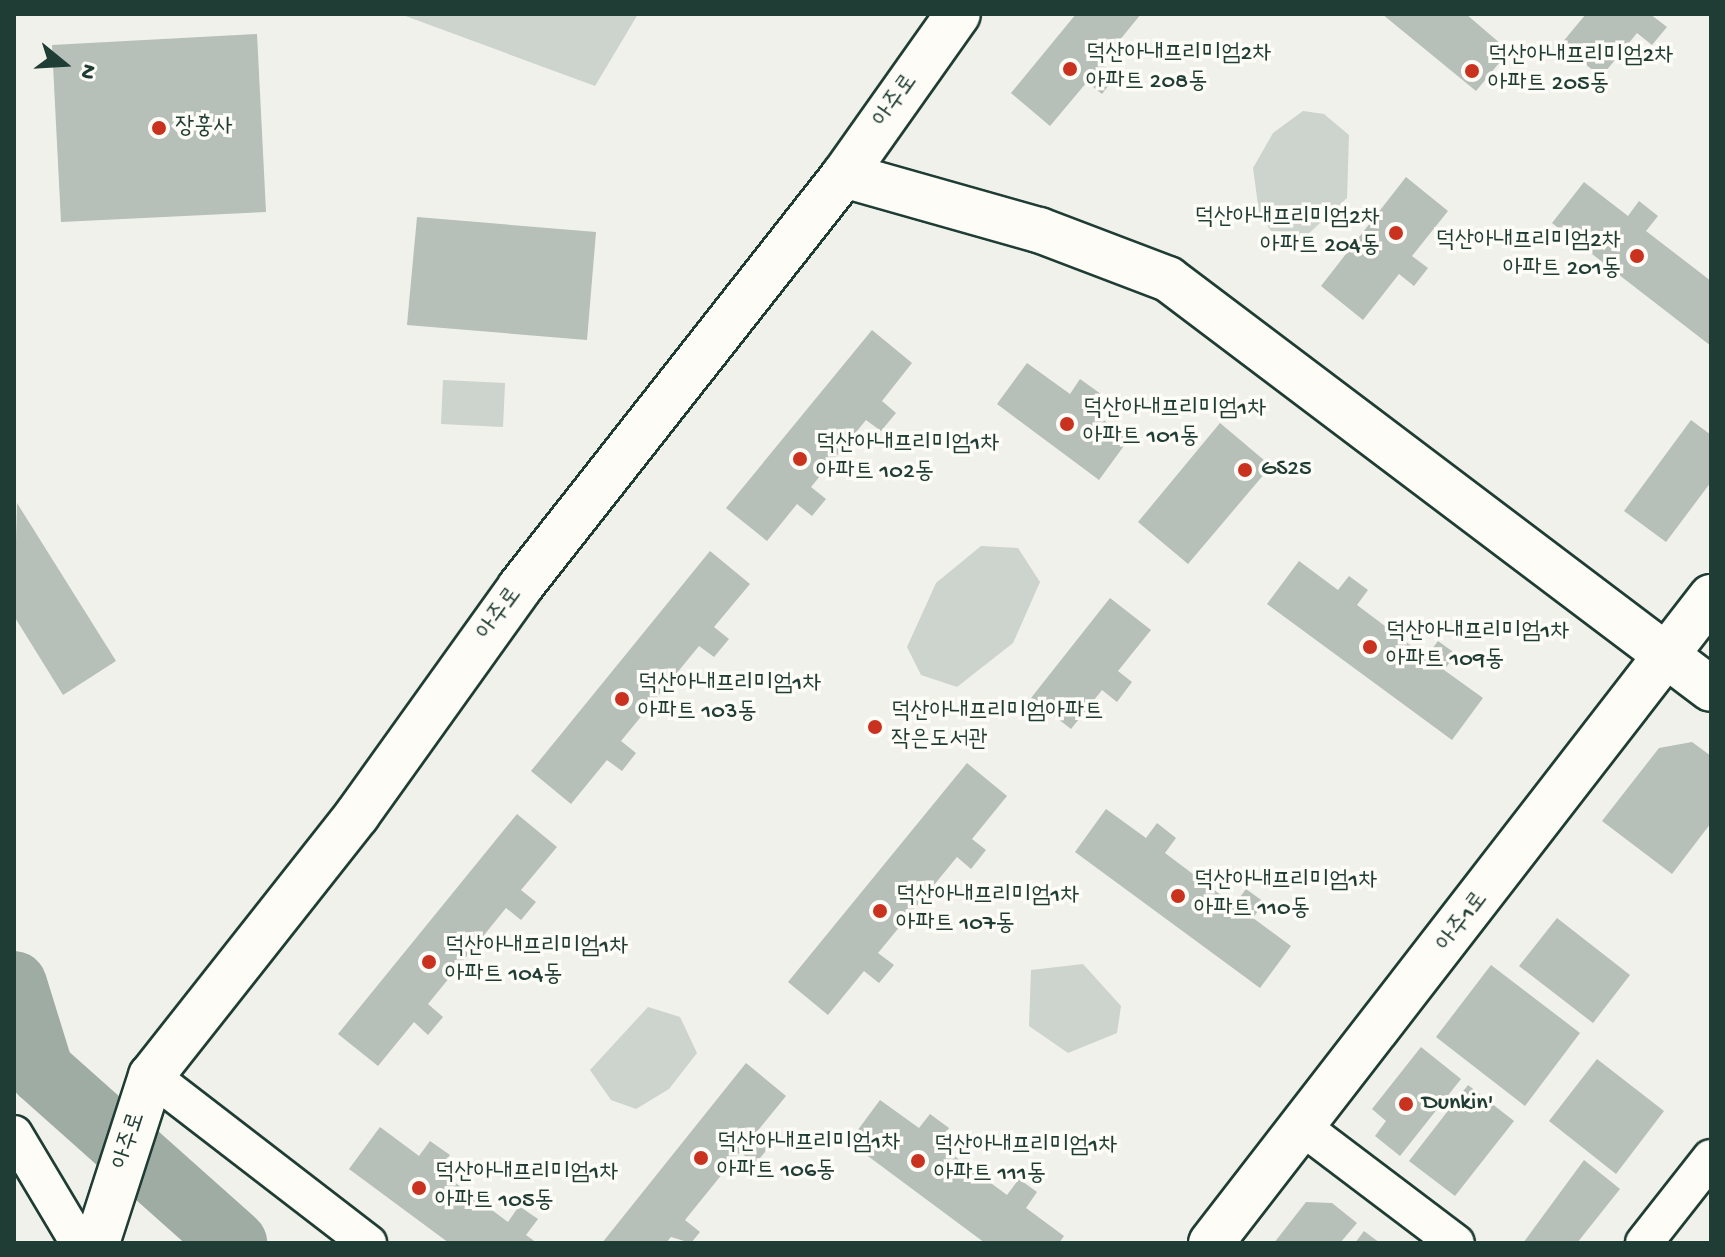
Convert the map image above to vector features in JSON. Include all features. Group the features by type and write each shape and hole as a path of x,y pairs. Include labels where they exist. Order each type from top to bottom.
{"street":[{"name":"아주로","path":"97,1243 151,1076 357,815 520,587 844,175 958,14"},
{"path":"844,175 1039,230 1168,279 1711,689"},
{"name":"아주1로","path":"1211,1243 1305,1129 1711,597"},
{"path":"151,1076 368,1243"},
{"path":"1305,1129 1456,1243"},
{"path":"14,1134 79,1243"},
{"path":"1644,1243 1711,1158"}],"shaded area":[{"path":"400,14 638,14 595,86"},
{"path":"1303,111 1324,114 1349,135 1347,198 1307,235 1274,236 1259,212 1253,168 1273,133"},
{"path":"443,380 505,383 503,427 441,424"},
{"path":"981,546 1018,548 1040,582 1013,643 957,687 921,675 907,647 936,583"},
{"path":"1083,964 1121,1006 1117,1033 1068,1053 1029,1026 1031,970"},
{"path":"648,1007 680,1017 697,1053 669,1089 636,1109 611,1100 590,1070"}],"building":[{"name":"덕산아내프리미엄2차 아파트 208동","path":"1076,14 1141,14 1101,63 1116,76 1102,94 1087,82 1050,126 1011,93"},
{"name":"덕산아내프리미엄2차 아파트 205동","path":"1382,14 1466,14 1509,51 1476,91"},
{"path":"1586,14 1650,14 1667,27 1652,45 1637,33 1601,77 1561,44"},
{"name":"장훙사","path":"257,34 266,212 61,222 52,45"},
{"name":"덕산아내프리미엄2차 아파트 204동","path":"1406,177 1448,211 1412,256 1428,268 1414,286 1399,274 1363,320 1321,286"},
{"name":"덕산아내프리미엄2차 아파트 201동","path":"1584,182 1628,216 1639,201 1658,216 1646,231 1711,281 1711,346 1552,223"},
{"path":"417,217 596,232 587,340 407,325"},
{"name":"덕산아내프리미엄1차 아파트 102동","path":"872,330 912,363 882,401 896,413 881,431 866,420 811,487 826,499 812,516 797,504 767,541 726,508"},
{"name":"덕산아내프리미엄1차 아파트 101동","path":"1027,363 1070,394 1080,379 1101,394 1089,409 1129,439 1099,480 997,404"},
{"path":"1691,420 1711,435 1711,482 1666,542 1624,511"},
{"path":"1220,423 1271,466 1188,564 1138,522"},
{"path":"17,503 116,661 63,695 14,616"},
{"name":"덕산아내프리미엄1차 아파트 103동","path":"710,551 750,584 714,627 729,639 714,657 699,646 621,741 636,753 622,771 607,760 571,804 531,771"},
{"name":"덕산아내프리미엄1차 아파트 109동","path":"1299,561 1338,590 1349,576 1368,590 1357,605 1426,657 1438,641 1456,654 1444,670 1483,698 1452,740 1267,604"},
{"path":"1110,598 1151,630 1118,671 1132,682 1117,702 1102,690 1071,729 1031,698"},
{"path":"1692,742 1711,756 1711,823 1672,874 1602,821 1659,748"},
{"name":"덕산아내프리미엄1차 아파트 107동","path":"967,763 1007,796 972,839 986,850 971,869 957,857 878,953 894,965 879,983 864,971 828,1015 788,982"},
{"name":"덕산아내프리미엄1차 아파트 110동","path":"1106,809 1146,838 1157,823 1176,838 1165,853 1234,905 1246,889 1264,902 1253,918 1291,946 1260,988 1075,852"},
{"name":"덕산아내프리미엄1차 아파트 104동","path":"517,814 557,847 521,890 536,902 521,920 506,908 428,1004 443,1017 428,1035 414,1022 378,1066 338,1034"},
{"path":"1557,918 1630,975 1593,1023 1519,966"},
{"path":"1491,965 1580,1033 1525,1106 1436,1037"},
{"path":"1421,1047 1461,1079 1400,1156 1375,1136 1386,1121 1372,1109"},
{"path":"1597,1059 1664,1111 1616,1174 1549,1121"},
{"name":"덕산아내프리미엄1차 아파트 106동","path":"746,1063 786,1096 755,1134 770,1146 755,1164 740,1152 685,1220 700,1232 691,1243 671,1237 666,1243 602,1243"},
{"path":"1468,1085 1514,1121 1455,1196 1409,1161"},
{"name":"덕산아내프리미엄1차 아파트 111동","path":"880,1100 919,1128 930,1114 949,1128 938,1144 1007,1195 1019,1179 1037,1192 1026,1208 1064,1236 1059,1243 985,1243 849,1142"},
{"name":"덕산아내프리미엄1차 아파트 105동","path":"380,1127 419,1156 430,1141 450,1155 438,1170 508,1222 519,1206 538,1219 526,1235 537,1243 449,1243 349,1169"},
{"path":"1584,1160 1620,1189 1577,1243 1523,1243"},
{"path":"1306,1202 1332,1203 1357,1223 1340,1243 1274,1243"},
{"path":"1364,1231 1380,1243 1355,1243"}],"waterway":[{"path":"14,984 41,1071 234,1243"}],"place":[{"name":"덕산아내프리미엄2차 아파트 208동","path":"1070,69"},
{"name":"덕산아내프리미엄2차 아파트 205동","path":"1472,71"},
{"name":"장훙사","path":"159,128"},
{"name":"덕산아내프리미엄2차 아파트 204동","path":"1396,233"},
{"name":"덕산아내프리미엄2차 아파트 201동","path":"1637,256"},
{"name":"덕산아내프리미엄1차 아파트 101동","path":"1067,424"},
{"name":"덕산아내프리미엄1차 아파트 102동","path":"800,459"},
{"name":"GS25","path":"1245,470"},
{"name":"덕산아내프리미엄1차 아파트 109동","path":"1370,647"},
{"name":"덕산아내프리미엄1차 아파트 103동","path":"622,699"},
{"name":"덕산아내프리미엄아파트 작은도서관","path":"875,727"},
{"name":"덕산아내프리미엄1차 아파트 110동","path":"1178,896"},
{"name":"덕산아내프리미엄1차 아파트 107동","path":"880,911"},
{"name":"덕산아내프리미엄1차 아파트 104동","path":"429,962"},
{"name":"Dunkin'","path":"1406,1104"},
{"name":"덕산아내프리미엄1차 아파트 106동","path":"701,1158"},
{"name":"덕산아내프리미엄1차 아파트 111동","path":"918,1161"},
{"name":"덕산아내프리미엄1차 아파트 105동","path":"419,1188"}]}
